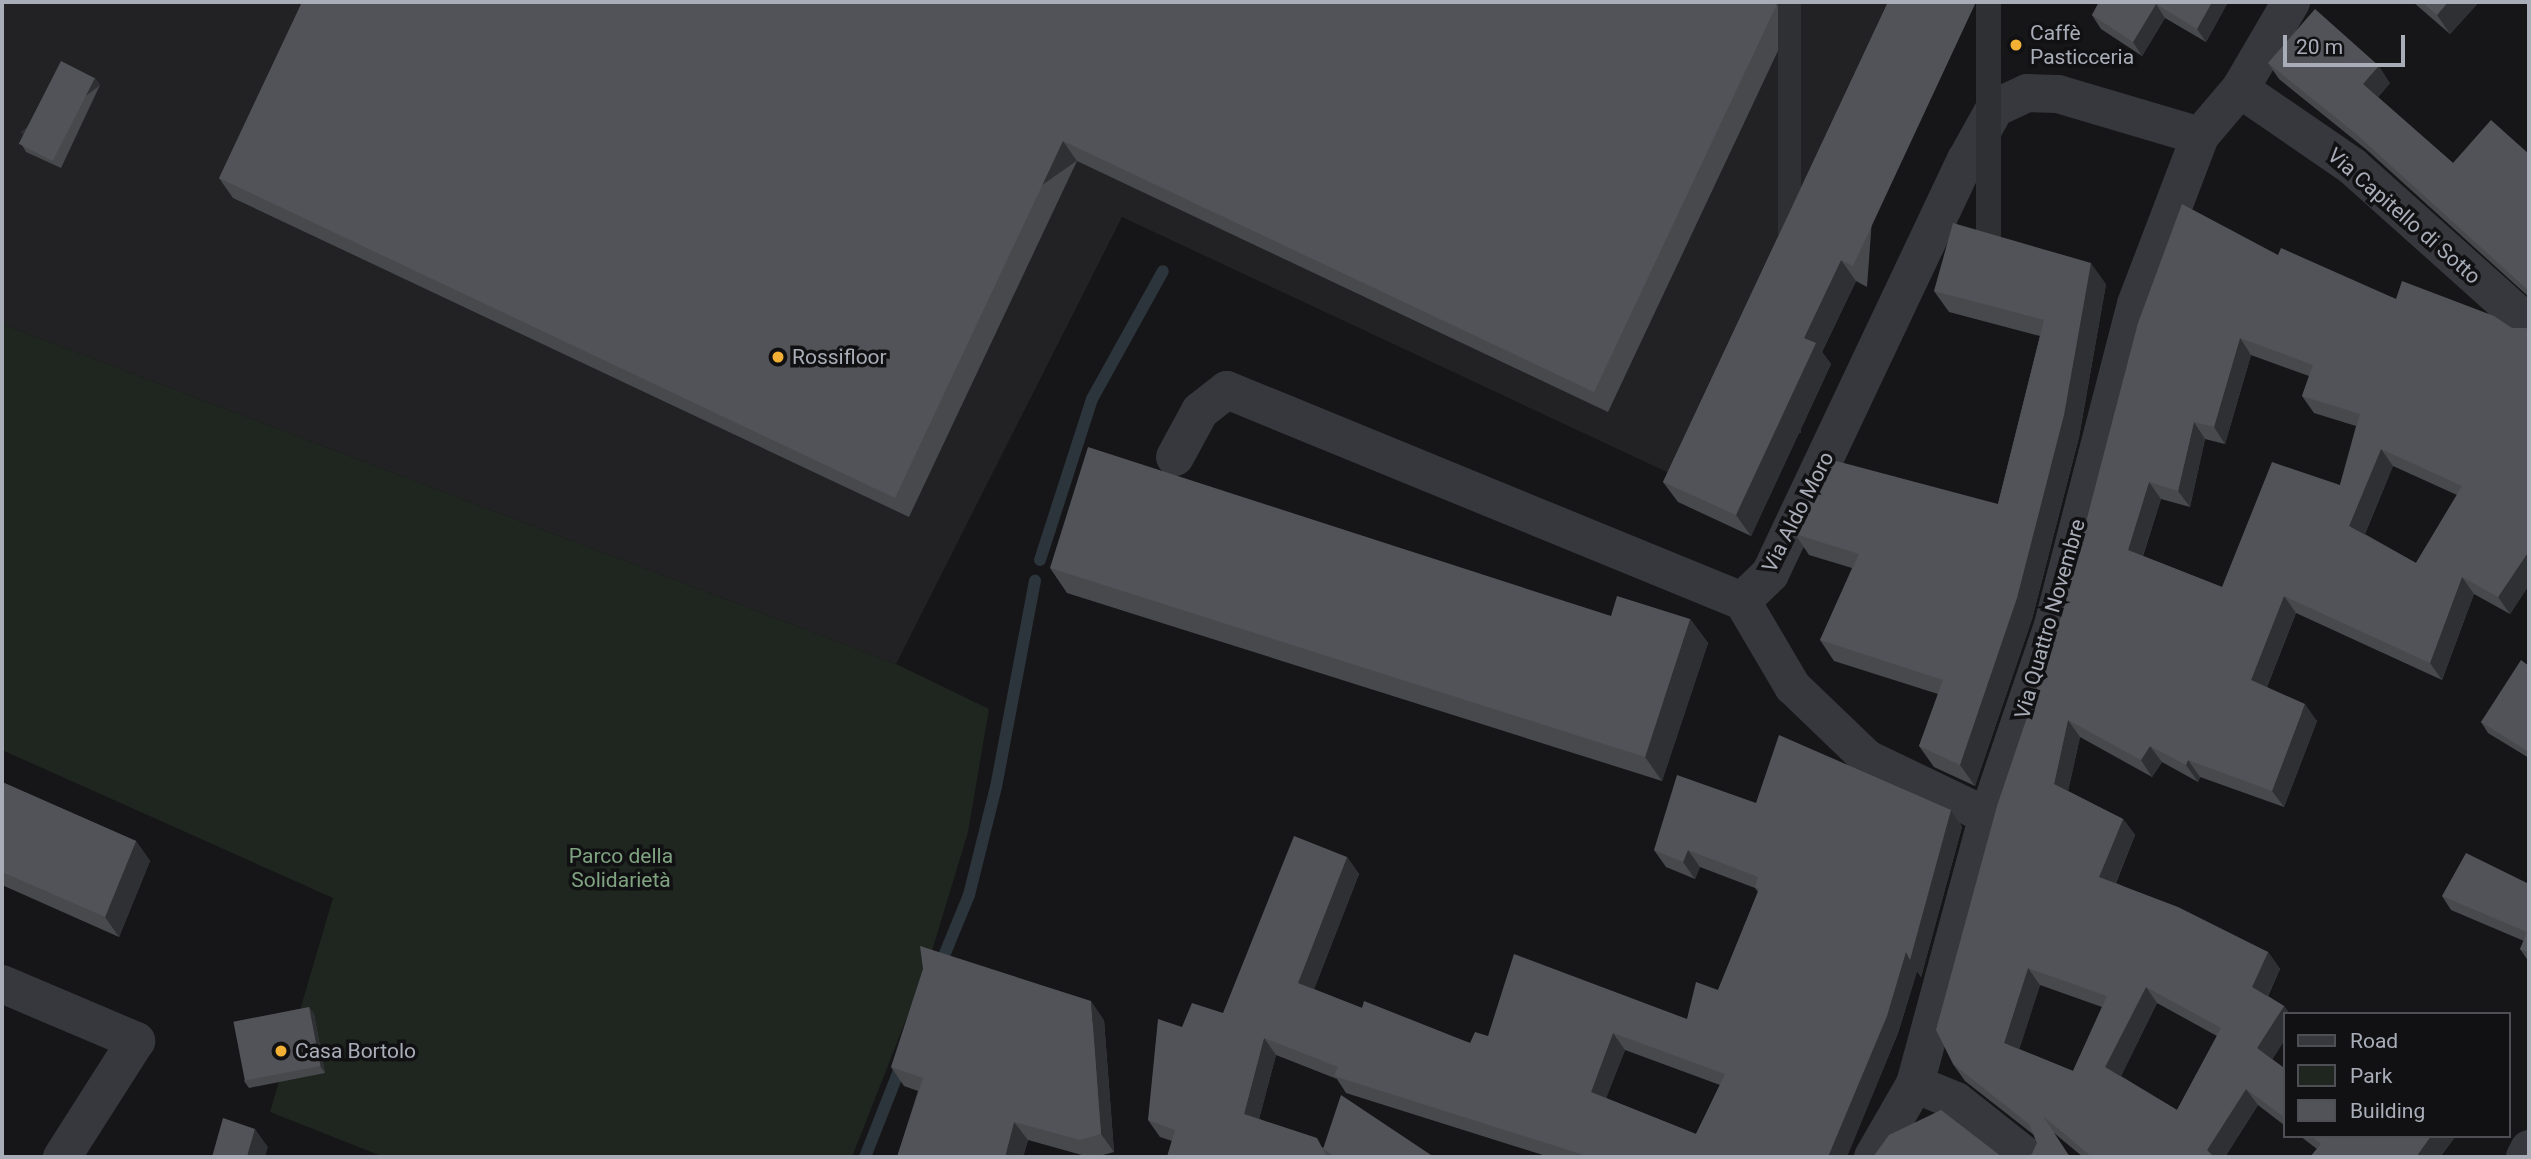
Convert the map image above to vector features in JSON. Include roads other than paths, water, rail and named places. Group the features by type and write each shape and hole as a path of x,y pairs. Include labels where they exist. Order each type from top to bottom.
{"street":[{"name":"Via Quattro Novembre","path":"1873,1157 1916,1084 1988,816 2053,625 2136,304 2200,136 2240,89 2291,2"},
{"name":"Via Capitello di Sotto","path":"2240,89 2352,166 2529,324"},
{"name":"Via Aldo Moro","path":"1742,601 1770,574 1966,160 1996,108 2027,93 2058,94 2200,136"},
{"path":"1175,457 1200,411 1227,390 1742,601 1791,686 1867,758 1988,816"},
{"path":"2,984 136,1041 62,1157"},
{"path":"1916,1084 1955,1101 2027,1157"},
{"path":"2525,1157 2529,1149"}],"waterway":[{"path":"1040,560 1092,399 1163,271"},
{"path":"939,968 969,895 996,787 1035,581"},
{"path":"865,1157 902,1063"}],"place":[{"name":"Caffè Pasticceria","path":"2016,45"},
{"name":"Rossifloor","path":"778,357"},
{"name":"Casa Bortolo","path":"281,1051"}],"park label":[{"name":"Parco della Solidarietà","path":"621,868"}]}
